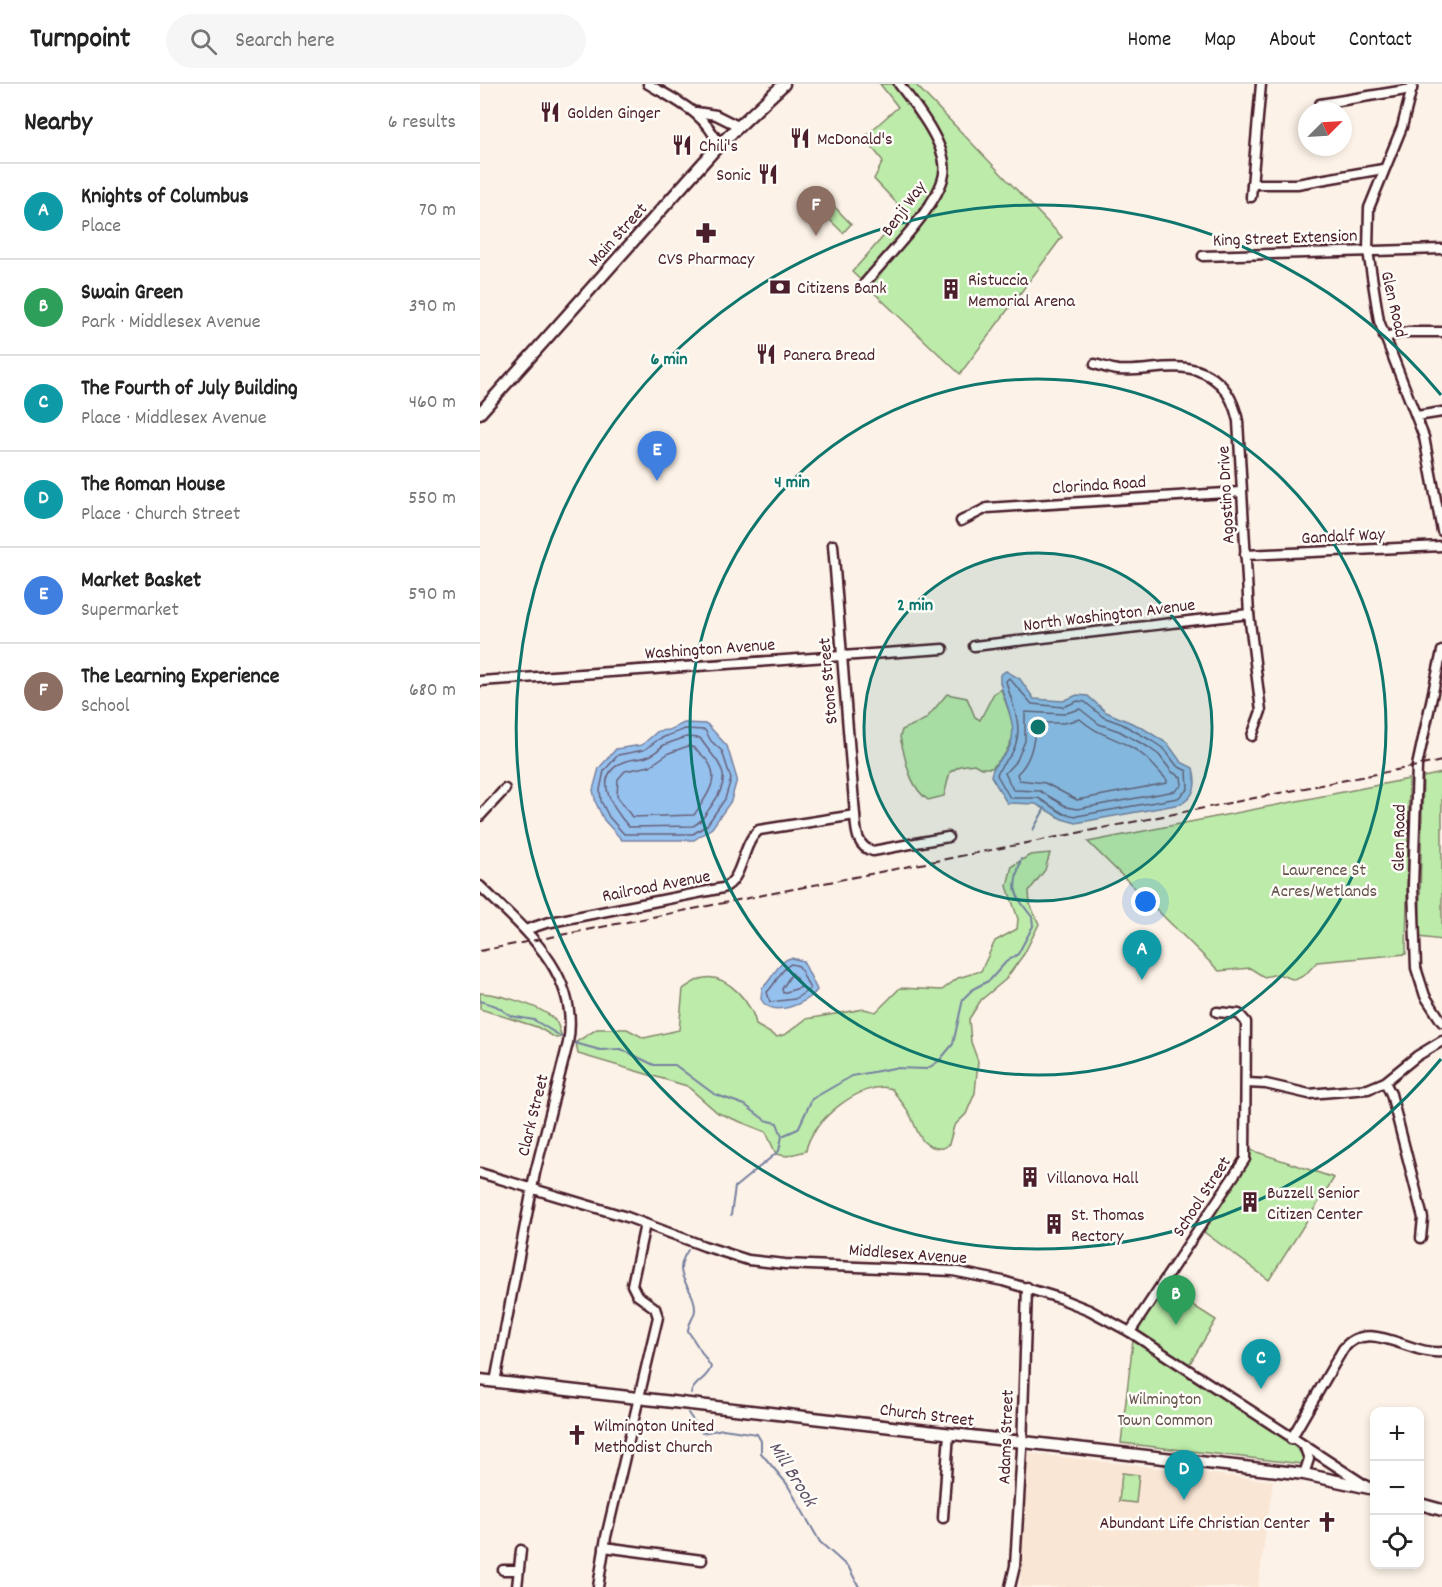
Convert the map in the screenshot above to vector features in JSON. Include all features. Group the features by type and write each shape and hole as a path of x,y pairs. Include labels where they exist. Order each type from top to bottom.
{"main road":[{"name":"Main Street","path":"480,412 719,145 784,84"},
{"name":"Church Street","path":"480,1380 1304,1474 1370,1489"},
{"path":"1424,1505 1442,1510"}],"street":[{"path":"648,84 695,112 711,128 719,145"},
{"name":"Benji Way","path":"865,283 922,216 945,173 943,160 932,132 899,84"},
{"path":"1251,197 1262,84"},
{"path":"1330,102 1412,86"},
{"name":"Glen Road","path":"1412,86 1400,133 1383,169 1369,208 1368,251 1373,293 1384,337 1417,416 1439,489 1442,531"},
{"path":"695,112 716,115 738,126"},
{"path":"1252,184 1297,184 1383,169"},
{"name":"King Street Extension","path":"1203,256 1442,249"},
{"path":"1384,337 1408,332 1442,332"},
{"name":"Agostino Drive","path":"1095,364 1120,370 1183,366 1198,370 1215,380 1230,397 1237,415 1249,614 1261,711 1252,736"},
{"path":"1417,416 1442,412"},
{"name":"Clorinda Road","path":"961,521 990,508 1241,492"},
{"name":"Stone Street","path":"833,545 855,815"},
{"name":"Gandalf Way","path":"1245,555 1442,546"},
{"name":"North Washington Avenue","path":"974,646 1249,614"},
{"name":"Washington Avenue","path":"480,681 943,649"},
{"name":"Glen Road","path":"1442,651 1416,774 1413,886 1416,968 1425,996 1442,1022"},
{"path":"480,816 505,789"},
{"path":"855,815 860,841 869,850 895,849 948,837"},
{"name":"Railroad Avenue","path":"525,930 546,922 723,888 732,883 750,840 759,830 855,815"},
{"name":"Clark Street","path":"480,886 542,947 557,971 567,998 570,1021 568,1043 533,1188 495,1382"},
{"name":"School Street","path":"1130,1332 1244,1161 1247,1083 1245,1020 1236,1012 1217,1012"},
{"path":"1247,1083 1320,1094 1368,1089 1385,1082 1417,1056 1442,1041"},
{"path":"1385,1082 1391,1091 1423,1218 1421,1238"},
{"name":"Middlesex Avenue","path":"480,1173 645,1224 723,1253 759,1261 953,1271 1027,1287 1089,1310 1130,1332 1291,1439 1370,1488"},
{"path":"598,1587 604,1547 658,1317 655,1308 637,1295 632,1285 645,1224"},
{"name":"Adams Street","path":"1010,1587 1016,1549 1027,1287"},
{"path":"1291,1439 1343,1349 1351,1340 1372,1336 1431,1353 1442,1352"},
{"path":"943,1518 949,1433"},
{"path":"1302,1445 1309,1459 1304,1474"},
{"path":"604,1547 702,1560"},
{"path":"517,1587 521,1550"},
{"path":"503,1570 518,1570"}],"shaded area":[{"path":"1028,1453 1273,1481 1258,1587 1020,1587"}],"green space":[{"path":"880,84 915,84 1062,237 960,374 852,272 905,212 874,179 883,161 864,137 898,107"},
{"path":"828,200 851,224 843,233 819,209"},
{"path":"1001,689 1014,726 1013,737 1005,754 992,768 981,768 974,764 960,766 950,772 944,796 928,800 916,787 909,772 900,737 902,730 926,719 947,694 967,698 975,717 980,720 994,693"},
{"name":"Lawrence St Acres/Wetlands","path":"1442,773 1442,940 1419,937 1423,777"},
{"name":"Lawrence St Acres/Wetlands","path":"1409,779 1406,954 1317,962 1305,975 1295,980 1278,974 1264,977 1250,968 1219,971 1088,842"},
{"path":"1050,853 1045,870 1029,891 1030,904 1039,924 1024,954 1005,980 981,1000 969,1019 971,1042 978,1061 975,1093 966,1114 954,1126 949,1144 943,1148 935,1148 924,1142 907,1110 892,1089 880,1087 853,1096 839,1105 817,1128 809,1140 806,1151 787,1156 776,1154 766,1132 718,1113 687,1086 578,1054 576,1042 597,1029 627,1029 644,1038 679,1030 683,989 704,978 722,980 730,985 745,1000 756,1025 777,1037 786,1034 806,1019 864,1009 876,1012 900,988 942,990 958,978 981,971 995,941 1017,929 1018,919 1007,886 1012,866 1030,855"},
{"path":"480,993 510,999 544,1012 557,1023 562,1037 556,1038 537,1027 480,1009"},
{"path":"1248,1149 1334,1178 1269,1280 1204,1232 1246,1160"},
{"path":"1164,1287 1216,1320 1189,1365 1135,1331"},
{"name":"Wilmington Town Common","path":"1133,1340 1293,1445 1303,1455 1302,1464 1121,1443"},
{"path":"1122,1473 1139,1475 1136,1503 1119,1501"}],"water":[{"path":"1006,671 1020,679 1034,699 1063,701 1077,695 1088,696 1106,712 1141,727 1168,744 1181,762 1193,768 1195,784 1190,797 1181,804 1076,823 1062,819 1036,804 1007,803 991,776 995,766 1011,745 1013,736 1011,718 1000,682 1000,675"},
{"path":"684,723 707,724 727,746 737,779 731,801 712,828 694,840 622,840 604,820 596,803 593,790 599,768 616,749 642,745 658,731 669,730"},
{"path":"791,958 803,961 817,990 805,1000 789,1007 780,1009 766,1005 761,999 762,988 782,963"}],"waterway":[{"path":"1033,830 1045,808"},
{"path":"782,1136 798,1129 812,1099 852,1076 894,1068 927,1069 939,1061 953,1044 963,999 973,989 990,980 1006,962 1018,954 1033,926 1032,917 1017,896 1015,885 1021,859"},
{"name":"Mill Brook","path":"480,1001 496,1006 511,1016 534,1020 562,1037"},
{"name":"Mill Brook","path":"575,1043 600,1050 621,1049 654,1065 675,1065 714,1094 745,1105 765,1120 777,1123 782,1136 779,1151 735,1187 731,1215"},
{"name":"Mill Brook","path":"688,1250 681,1268 695,1309 688,1331 711,1367 691,1393"},
{"name":"Mill Brook","path":"688,1413 702,1433 723,1429 757,1434 761,1441 761,1453 787,1484 820,1542 849,1568 859,1587"}],"railway":[{"path":"480,951 1442,761"}],"place":[{"name":"Golden Ginger","path":"550,112"},
{"name":"McDonald's","path":"800,138"},
{"name":"Chili's","path":"682,145"},
{"name":"Sonic","path":"768,174"},
{"name":"CVS Pharmacy","path":"706,233"},
{"name":"The Learning Experience","path":"816,236"},
{"name":"Citizens Bank","path":"780,287"},
{"name":"Ristuccia Memorial Arena","path":"951,289"},
{"name":"Panera Bread","path":"766,354"},
{"name":"Market Basket","path":"657,481"},
{"name":"Knights of Columbus","path":"1142,980"},
{"name":"Villanova Hall","path":"1030,1177"},
{"name":"Buzzell Senior Citizen Center","path":"1250,1202"},
{"name":"St. Thomas Rectory","path":"1054,1224"},
{"name":"Swain Green","path":"1176,1325"},
{"name":"The Fourth of July Building","path":"1261,1389"},
{"name":"Wilmington United Methodist Church","path":"577,1435"},
{"name":"The Roman House","path":"1184,1500"},
{"name":"Abundant Life Christian Center","path":"1327,1522"}]}
